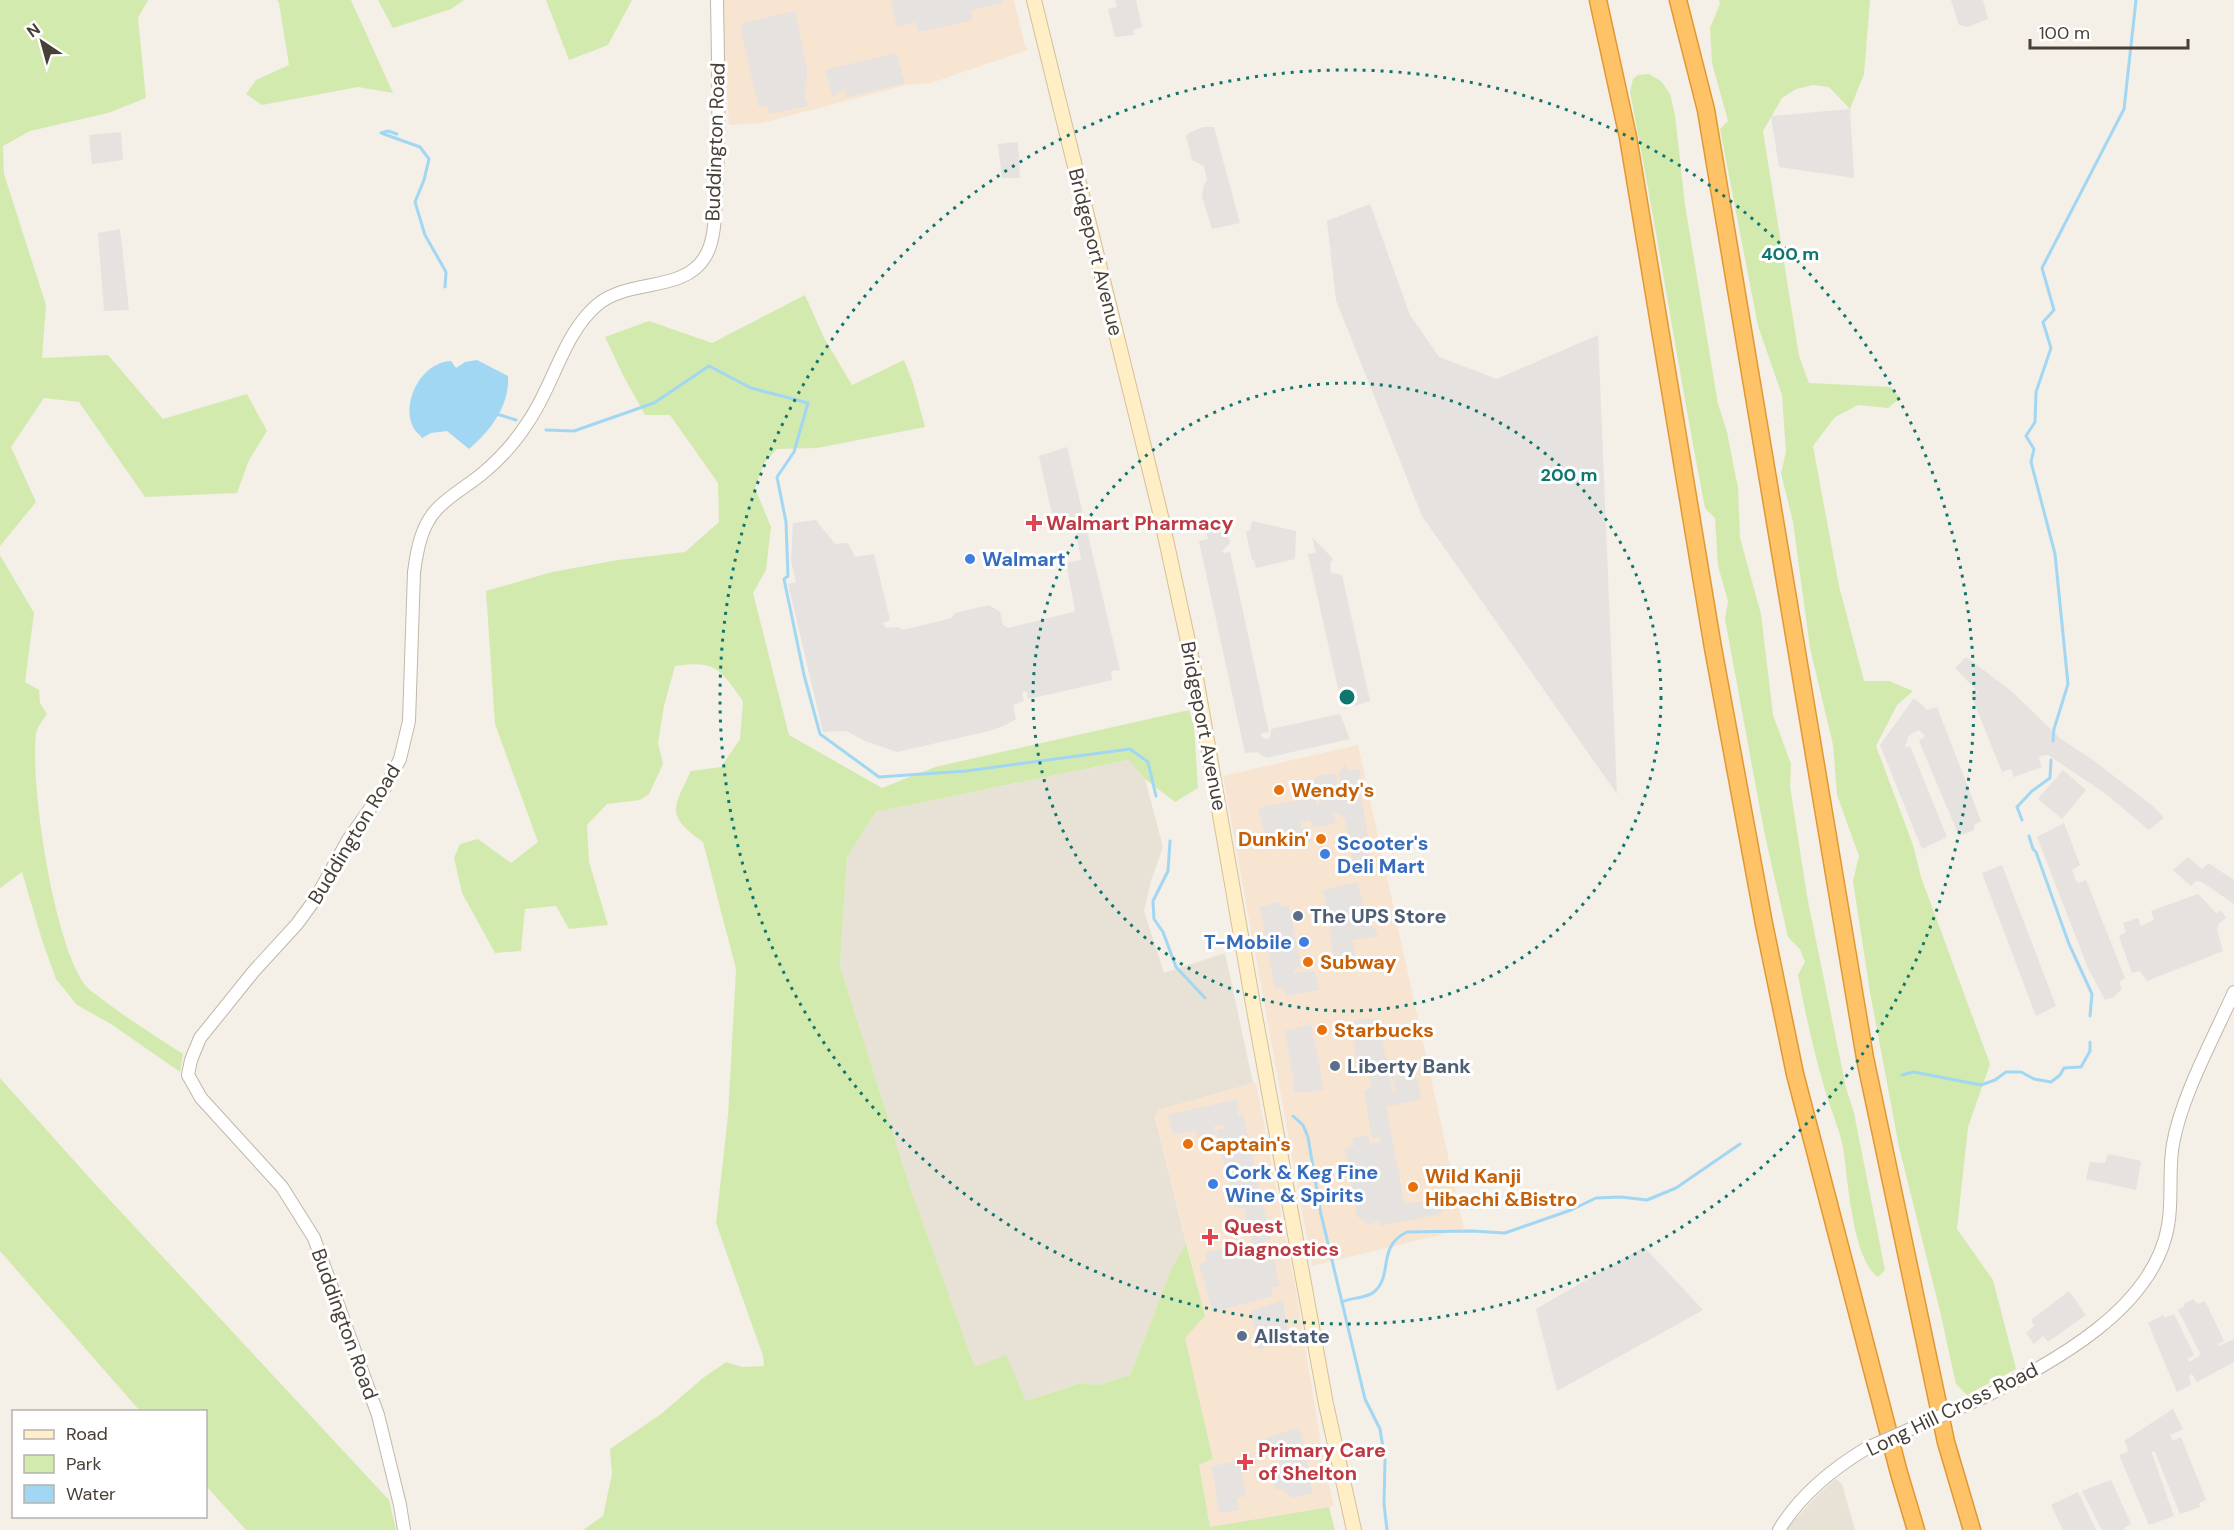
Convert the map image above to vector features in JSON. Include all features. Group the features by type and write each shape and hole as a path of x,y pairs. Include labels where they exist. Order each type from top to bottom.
{"highway":[{"path":"1598,0 1628,137 1713,648 1762,913 1795,1074 1916,1530"},
{"path":"1678,0 1706,110 1865,1058 1946,1442 1972,1530"}],"main road":[{"name":"Bridgeport Avenue","path":"1034,0 1160,512 1197,683 1326,1404 1354,1530"}],"street":[{"name":"Buddington Road","path":"404,1530 378,1415 314,1238 282,1186 201,1098 188,1075 191,1060 200,1038 254,971 297,924 316,898 348,840 386,786 400,759 409,720 414,572 424,530 437,509 485,472 508,449 530,420 574,334 597,304 615,293 638,286 673,280 688,274 706,255 715,213 720,132 717,0"},
{"name":"Long Hill Cross Road","path":"1779,1530 1790,1511 1815,1485 1845,1461 1867,1448 1984,1397 2041,1367 2106,1321 2133,1294 2156,1263 2168,1226 2173,1144 2186,1100 2234,992"}],"shaded area":[{"path":"721,0 1014,0 1025,46 1028,50 931,83 906,85 762,123 729,125"},
{"path":"891,0 1003,0 1003,3 971,10 973,20 919,32 915,22 897,27"},
{"path":"1115,0 1136,0 1142,27 1133,30 1134,35 1115,37 1108,9 1117,7"},
{"path":"1951,0 1983,0 1988,19 1968,27 1959,25"},
{"path":"795,11 807,69 805,97 808,106 769,114 767,106 759,107 740,28 743,23"},
{"path":"896,53 905,83 847,97 844,88 833,97 825,70"},
{"path":"1850,109 1854,178 1779,167 1771,116"},
{"path":"1203,127 1214,127 1240,223 1212,229 1202,196 1207,180 1204,166 1192,160 1186,136"},
{"path":"121,132 123,160 92,164 89,135"},
{"path":"1018,142 1020,178 1002,178 998,144"},
{"path":"1370,204 1410,315 1439,357 1497,379 1598,335 1617,794 1422,516 1336,300 1327,221"},
{"path":"120,229 129,310 104,311 98,233"},
{"path":"1067,447 1120,670 1111,671 1112,680 1028,699 1027,692 1024,691 1022,693 1024,701 1013,705 1016,719 1006,725 897,752 865,741 846,731 823,732 788,584 796,582 791,561 793,523 816,520 835,544 848,543 855,557 874,554 890,620 883,623 886,628 898,627 903,630 952,618 955,613 989,605 1000,612 1003,625 1008,628 1073,612 1075,610 1066,563 1081,560 1074,520 1054,523 1039,456"},
{"path":"1252,521 1296,531 1295,559 1256,568 1246,532 1250,530"},
{"path":"1226,526 1230,543 1222,551 1223,553 1230,552 1269,732 1261,733 1261,736 1266,739 1270,738 1271,729 1340,714 1350,739 1266,758 1257,752 1245,753 1199,541 1208,539 1206,530"},
{"path":"1312,537 1333,559 1330,563 1331,573 1342,575 1370,701 1344,709 1308,554 1316,553"},
{"path":"1966,657 2010,690 2061,739 2093,760 2154,807 2164,818 2149,830 2106,794 2048,755 2040,756 2042,767 2014,777 2011,769 2002,772 1971,695 1978,692 1955,668"},
{"path":"1914,698 1927,710 1937,707 1981,821 1974,825 1974,830 1959,836 1919,741 1925,736 1919,730 1908,737 1905,748 1910,746 1947,837 1922,849 1880,745"},
{"path":"1358,745 1464,1229 1312,1266 1223,776"},
{"path":"1130,760 1145,779 1163,847 1151,881 1144,911 1164,973 1225,953 1253,1083 1159,1110 1155,1117 1186,1243 1172,1268 1130,1375 1099,1385 1079,1383 1026,1401 975,1367 910,1187 840,966 847,857 876,812"},
{"path":"1345,764 1348,771 1359,769 1361,776 1358,777 1370,848 1368,852 1374,861 1363,871 1353,864 1345,820 1340,814 1333,814 1336,823 1313,828 1310,820 1302,822 1300,828 1308,827 1312,842 1291,846 1289,832 1265,835 1258,808 1315,797 1319,805 1319,793 1311,794 1308,781 1317,776 1330,774 1336,775 1341,800 1343,800 1339,772"},
{"path":"2063,770 2086,790 2062,819 2038,799"},
{"path":"2064,823 2080,865 2072,870 2076,881 2079,883 2086,880 2125,978 2119,982 2122,989 2114,997 2105,1000 2088,968 2037,837"},
{"path":"2188,857 2202,869 2208,863 2234,880 2234,904 2202,882 2196,881 2191,886 2173,870"},
{"path":"2002,865 2056,1006 2036,1016 1982,873"},
{"path":"1357,882 1367,921 1378,933 1377,936 1352,940 1356,959 1335,964 1323,890"},
{"path":"2198,894 2215,912 2221,910 2226,918 2219,923 2217,930 2223,951 2147,981 2140,971 2132,973 2119,936 2126,932 2123,923 2138,918 2141,926 2154,920 2151,911"},
{"path":"1279,902 1281,907 1289,905 1301,968 1295,969 1293,973 1315,971 1319,990 1286,996 1284,988 1275,989 1260,907"},
{"path":"1368,1018 1369,1020 1378,1018 1393,1094 1396,1093 1392,1077 1411,1072 1413,1077 1417,1078 1421,1099 1386,1107 1404,1202 1407,1204 1440,1198 1443,1209 1441,1214 1380,1226 1378,1221 1369,1225 1357,1216 1345,1149 1354,1146 1352,1138 1368,1135 1369,1143 1381,1140 1379,1137 1372,1138 1364,1091 1372,1087 1364,1059 1357,1061 1350,1022"},
{"path":"1311,1024 1324,1090 1294,1093 1285,1031"},
{"path":"1256,1083 1296,1292 1324,1462 1334,1506 1210,1528 1199,1465 1213,1459 1184,1338 1205,1316 1155,1117 1158,1110"},
{"path":"1237,1099 1238,1115 1243,1114 1271,1240 1263,1242 1266,1261 1275,1260 1279,1286 1271,1288 1273,1296 1213,1312 1199,1264 1207,1261 1205,1253 1245,1242 1248,1252 1250,1251 1252,1245 1244,1208 1235,1209 1216,1130 1224,1128 1224,1124 1214,1126 1216,1134 1198,1138 1195,1130 1173,1135 1168,1115"},
{"path":"2108,1154 2141,1161 2136,1190 2086,1179 2090,1162 2105,1163"},
{"path":"1644,1247 1703,1310 1557,1391 1536,1309"},
{"path":"2069,1291 2086,1315 2048,1342 2043,1336 2034,1344 2026,1333 2034,1326 2031,1320"},
{"path":"2193,1299 2198,1304 2205,1301 2224,1341 2218,1344 2219,1346 2234,1339 2234,1362 2197,1382 2192,1374 2189,1376 2191,1385 2177,1392 2148,1323 2163,1315 2165,1318 2174,1314 2194,1355 2187,1359 2189,1362 2201,1355 2178,1310"},
{"path":"1283,1300 1288,1335 1258,1349 1251,1311"},
{"path":"2173,1409 2183,1429 2170,1435 2173,1441 2181,1437 2206,1500 2199,1503 2200,1507 2180,1514 2155,1452 2151,1451 2174,1516 2149,1525 2119,1455 2127,1452 2124,1441"},
{"path":"1297,1428 1301,1432 1313,1493 1292,1498 1283,1489 1275,1490 1270,1465 1279,1463 1278,1454 1268,1454 1265,1438"},
{"path":"1239,1461 1246,1496 1237,1498 1239,1510 1219,1513 1212,1466"},
{"path":"1836,1479 1842,1484 1855,1530 1785,1530 1818,1495"},
{"path":"2111,1480 2131,1524 2124,1530 2102,1530 2082,1491"},
{"path":"2078,1492 2096,1530 2063,1530 2051,1505"}],"green space":[{"path":"0,0 148,0 138,18 146,98 108,113 30,131 3,146 4,174 46,305 42,358 108,355 163,419 247,394 267,431 249,460 237,493 145,497 79,402 44,398 11,447 36,502 0,546"},
{"path":"277,0 351,0 393,93 358,87 262,105 246,94 256,80 289,65"},
{"path":"378,0 464,0 451,9 393,28"},
{"path":"546,0 632,0 608,45 569,60"},
{"path":"1719,0 1870,0 1864,74 1850,109 1829,87 1813,85 1796,89 1782,98 1763,131 1799,356 1809,383 1891,387 1900,398 1888,408 1858,405 1835,417 1813,446 1839,586 1864,681 1889,681 1913,691 1897,705 1876,746 1913,845 1921,877 1990,1064 1968,1127 1957,1229 1993,1280 2016,1369 1967,1395 1956,1384 1899,1147 1870,992 1853,881 1859,856 1837,795 1833,745 1810,648 1793,522 1781,473 1786,452 1782,395 1758,326 1720,129 1728,121 1712,63 1710,28 1720,4"},
{"path":"1649,74 1661,81 1670,94 1675,115 1685,205 1718,404 1727,432 1738,488 1740,538 1761,614 1773,715 1791,764 1790,786 1807,896 1885,1270 1878,1277 1869,1268 1857,1236 1849,1197 1843,1147 1816,1058 1798,975 1805,962 1800,949 1788,937 1764,831 1725,619 1728,601 1718,566 1715,518 1705,508 1630,92 1633,79 1638,75"},
{"path":"805,295 824,338 852,385 904,360 925,427 817,448 777,449 764,463 755,488 771,527 766,570 753,593 789,735 882,788 935,767 1189,710 1194,727 1198,788 1175,802 1145,779 1129,760 876,812 847,857 840,966 910,1187 975,1367 1006,1355 1026,1401 1080,1383 1099,1385 1130,1375 1172,1268 1186,1243 1205,1316 1185,1338 1213,1459 1199,1465 1210,1527 1329,1507 1335,1530 583,1530 603,1516 612,1474 610,1449 661,1414 703,1378 726,1362 742,1367 764,1366 763,1356 716,1223 728,1115 736,969 703,842 683,825 676,810 680,794 691,771 721,767 740,739 743,701 716,669 700,664 675,666 664,706 658,743 663,764 649,794 640,800 607,804 587,825 589,862 608,925 569,929 556,906 525,909 521,951 495,953 462,893 454,858 460,844 478,839 511,863 538,842 495,724 486,591 552,572 618,560 685,552 719,522 718,483 670,415 645,415 605,337 649,321 712,343"},
{"path":"0,555 34,613 25,682 39,690 40,703 47,714 36,734 35,758 41,826 55,902 74,966 86,986 93,992 183,1054 180,1072 111,1024 77,1005 56,979 22,872 0,888"},
{"path":"0,1078 95,1184 389,1500 396,1530 246,1530 207,1487 207,1410 139,1410 0,1251"}],"water":[{"path":"477,360 508,376 506,398 491,426 469,449 447,431 431,433 422,438 413,427 410,406 412,395 423,375 441,363 451,361 456,368 465,362"}],"waterway":[{"path":"2053,741 2054,729 2068,684 2055,554 2031,462 2034,449 2026,436 2035,422 2036,392 2051,348 2043,322 2054,310 2042,268 2124,109 2136,0"},
{"path":"397,134 388,131 381,133 420,147 429,159 415,202 425,235 446,272 445,287"},
{"path":"546,430 574,431 654,403 709,366 751,388 808,403 794,452 777,477 786,522 788,576 784,579 804,675 820,734 879,777 966,771 1130,749 1148,762 1156,796"},
{"path":"497,414 516,420"},
{"path":"2022,820 2017,807 2032,791 2050,778 2051,760"},
{"path":"2029,836 2069,944 2092,994 2090,1016"},
{"path":"1170,841 1168,871 1153,901 1154,919 1163,932 1176,967 1205,998"},
{"path":"1902,1075 1914,1072 1981,1085 1995,1080 2006,1072 2021,1072 2034,1079 2051,1082 2060,1075 2064,1068 2081,1067 2090,1051 2090,1042"},
{"path":"1293,1116 1303,1125 1308,1137 1321,1214 1365,1399 1380,1429 1385,1460 1384,1504 1387,1530"},
{"path":"1342,1302 1374,1292 1383,1278 1392,1245 1407,1232 1505,1233 1571,1210 1596,1198 1621,1197 1647,1200 1676,1188 1740,1144"}],"place":[{"name":"Walmart Pharmacy","path":"1034,523"},
{"name":"Walmart","path":"970,559"},
{"name":"Wendy's","path":"1279,790"},
{"name":"Dunkin'","path":"1321,839"},
{"name":"Scooter's Deli Mart","path":"1325,854"},
{"name":"The UPS Store","path":"1298,916"},
{"name":"T-Mobile","path":"1304,942"},
{"name":"Subway","path":"1308,962"},
{"name":"Starbucks","path":"1322,1030"},
{"name":"Liberty Bank","path":"1335,1066"},
{"name":"Captain's","path":"1188,1144"},
{"name":"Cork & Keg Fine Wine & Spirits","path":"1213,1184"},
{"name":"Wild Kanji Hibachi &Bistro","path":"1413,1187"},
{"name":"Quest Diagnostics","path":"1210,1237"},
{"name":"Allstate","path":"1242,1336"},
{"name":"Primary Care of Shelton","path":"1245,1462"}]}
